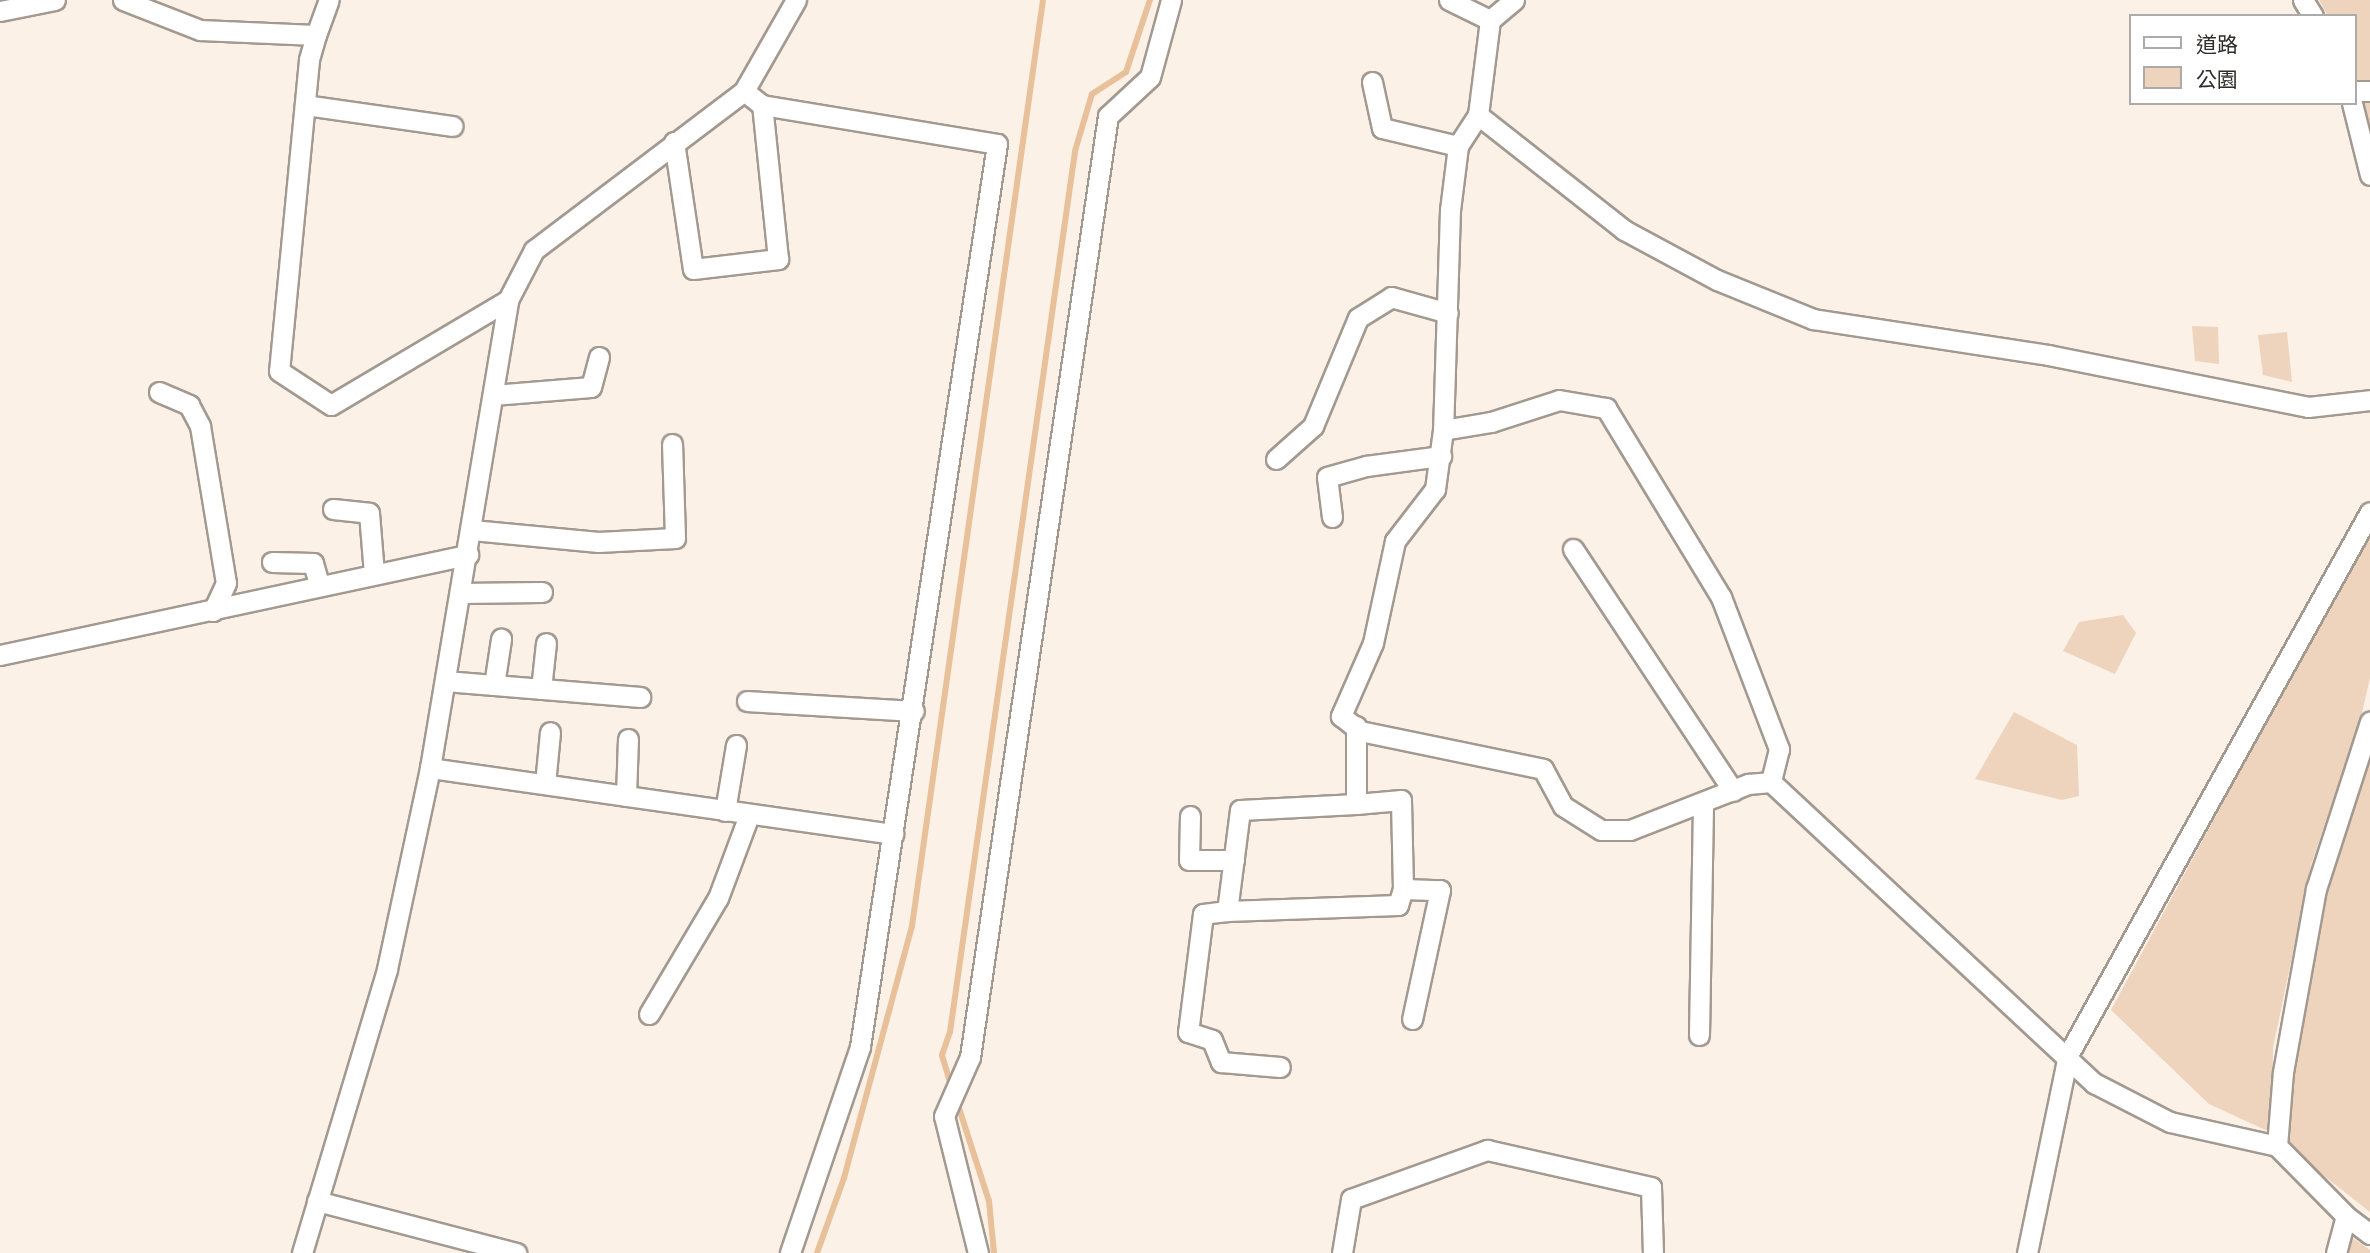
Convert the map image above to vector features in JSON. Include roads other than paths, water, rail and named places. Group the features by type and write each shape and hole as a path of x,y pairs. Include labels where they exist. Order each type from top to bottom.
{"street":[{"path":"0,11 55,0"},
{"path":"123,0 200,30 316,35"},
{"path":"329,0 316,35 304,105 279,371 331,405 508,300"},
{"path":"302,1253 387,969 430,768 468,555 508,300 534,250 744,91 796,0"},
{"path":"978,1253 944,1116 970,1057 1108,116 1150,77 1171,0"},
{"path":"1449,0 1490,20"},
{"path":"1514,0 1490,20 1478,115 1458,146 1450,210 1443,430 1435,489 1395,541 1373,643 1340,716 1360,731 1543,769 1563,806 1601,830 1630,830 1733,791 1771,782"},
{"path":"1372,82 1382,128 1458,146"},
{"path":"744,91 762,105 997,144 914,711 860,1047 790,1253"},
{"path":"304,105 453,127"},
{"path":"674,142 693,270 778,259 762,105"},
{"path":"2352,105 2370,175"},
{"path":"1478,115 1624,230 1717,280 1812,319 2048,355 2308,407 2370,400"},
{"path":"1276,458 1313,426 1358,318 1391,297 1448,313"},
{"path":"493,395 591,387 599,357"},
{"path":"159,393 189,405 200,426 226,583 213,611"},
{"path":"1443,430 1491,422 1559,400 1606,408 1721,597 1779,749 1771,782"},
{"path":"472,530 598,541 675,538 672,444"},
{"path":"1332,517 1327,477 1366,466 1441,456"},
{"path":"333,509 369,513 374,574"},
{"path":"2027,1253 2068,1055 2370,512"},
{"path":"1573,549 1733,791"},
{"path":"0,655 213,611 319,584 468,555"},
{"path":"272,562 313,563 319,584"},
{"path":"461,593 542,592"},
{"path":"494,685 500,639"},
{"path":"541,689 546,643"},
{"path":"445,681 640,696"},
{"path":"747,701 914,711"},
{"path":"2277,1146 2283,1072 2316,889 2370,722"},
{"path":"1356,726 1356,804"},
{"path":"545,784 550,732"},
{"path":"626,796 628,739"},
{"path":"725,811 736,745"},
{"path":"430,768 893,834"},
{"path":"1771,782 2068,1055 2094,1083 2169,1122 2277,1146 2346,1216 2370,1234"},
{"path":"1227,911 1240,810 1401,800 1403,889 1398,905 1203,914 1188,1032 1212,1040 1221,1062 1280,1067"},
{"path":"1699,1035 1703,804"},
{"path":"649,1014 718,898 749,815"},
{"path":"1190,816 1189,860 1234,860"},
{"path":"1403,889 1440,890 1412,1019"},
{"path":"1342,1253 1351,1199 1487,1150 1651,1187 1653,1253"},
{"path":"317,1202 516,1253"},
{"path":"2336,1253 2346,1216"}],"waterway":[{"path":"817,1253 844,1178 912,926 1043,0"},
{"path":"951,1085 942,1055 950,1032 1075,151 1092,94 1126,72 1150,0"},
{"path":"957,1102 989,1201 994,1253"}]}
